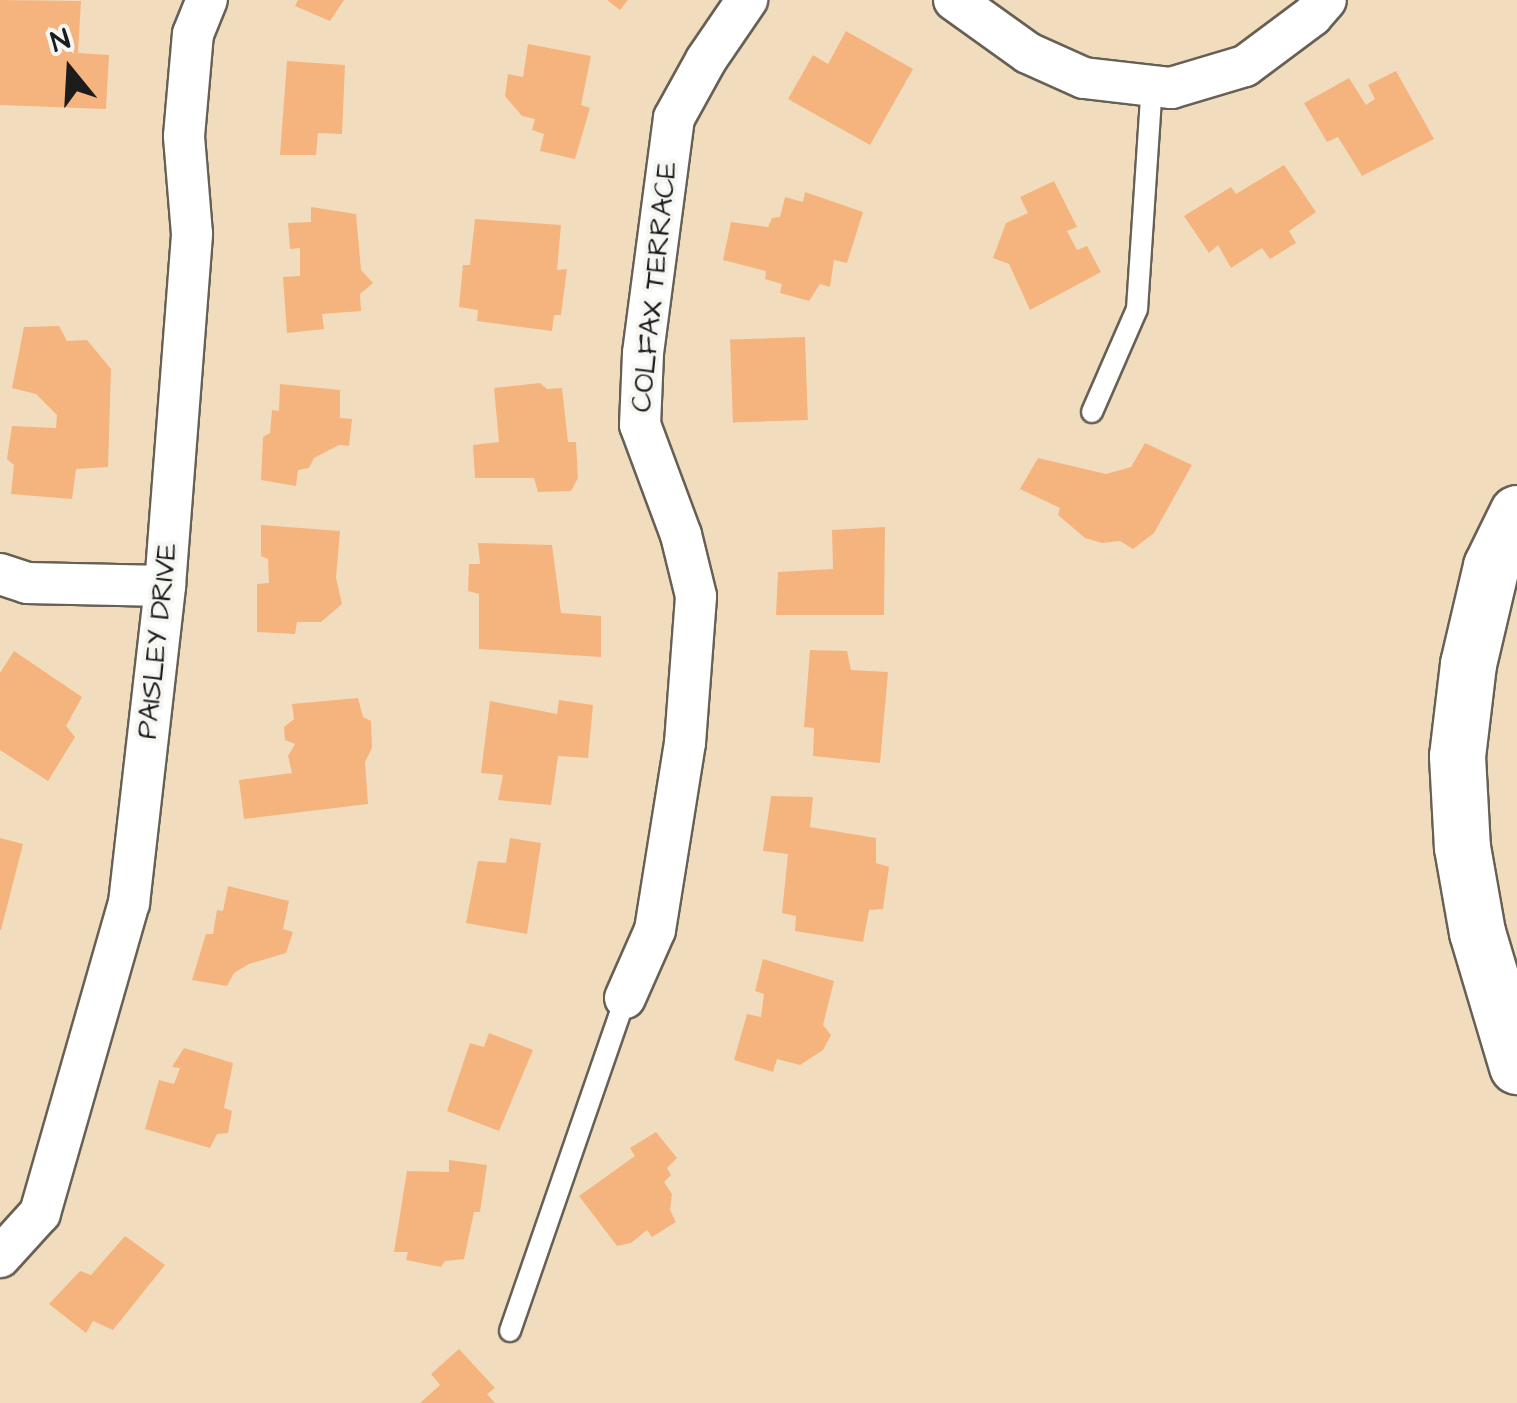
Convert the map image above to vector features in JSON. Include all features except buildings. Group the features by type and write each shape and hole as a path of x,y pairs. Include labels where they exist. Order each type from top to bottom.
{"street":[{"name":"PAISLEY DRIVE","path":"0,1257 40,1212 129,903 165,586 192,234 184,136 193,34 207,0"},
{"name":"COLFAX TERRACE","path":"625,998 654,930 684,742 696,596 681,535 640,425 642,353 674,118 706,60 748,0"},
{"path":"954,0 1028,53 1084,78 1171,88 1245,66 1312,16 1326,0"},
{"path":"1517,513 1491,566 1468,664 1458,756 1462,847 1477,932 1517,1066"},
{"path":"0,574 27,583 165,586"}],"lane":[{"path":"1092,412 1137,309 1152,86"},
{"path":"510,1331 625,998"}]}
